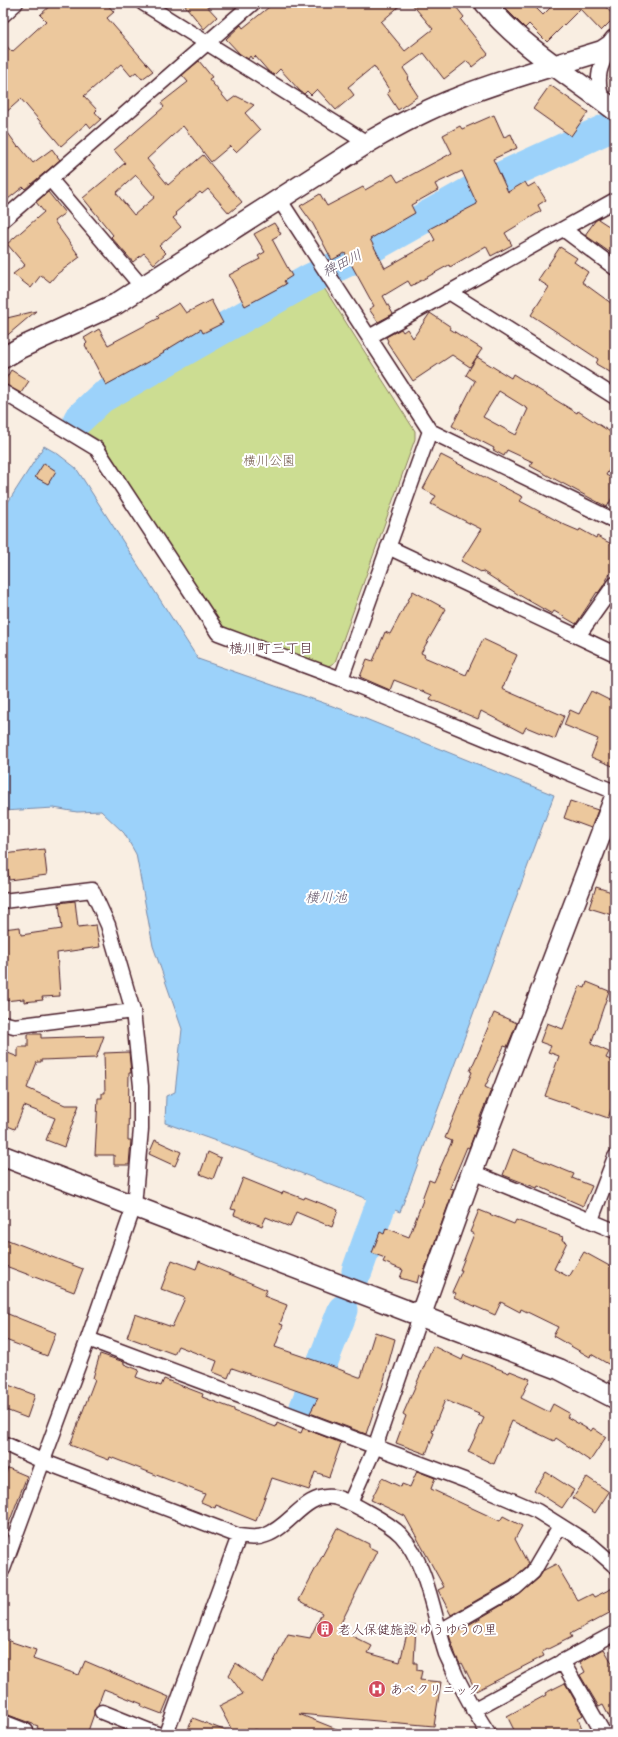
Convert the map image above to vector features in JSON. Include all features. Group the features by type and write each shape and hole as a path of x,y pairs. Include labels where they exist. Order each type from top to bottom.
{"street":[{"path":"3,15 16,3"},
{"path":"143,3 367,143"},
{"path":"3,220 253,3"},
{"path":"485,3 499,20 524,43 556,65 608,105"},
{"path":"3,358 20,348 116,304 367,143 409,119 457,98 602,51 613,42"},
{"path":"608,105 598,85 599,73 613,42"},
{"path":"50,179 143,288"},
{"path":"279,199 430,431 615,521"},
{"path":"369,338 615,200"},
{"path":"563,230 615,268"},
{"path":"449,292 615,397"},
{"path":"3,392 96,449 218,633 341,679 615,792"},
{"path":"341,679 430,431"},
{"path":"388,547 615,654"},
{"path":"578,636 615,584"},
{"path":"350,1503 375,1446 472,1172 615,797"},
{"path":"3,901 92,890 108,925 133,1011 141,1086 140,1129 134,1206 88,1339 3,1569"},
{"path":"3,1023 14,1026 133,1011"},
{"path":"3,1156 420,1317 560,1369 615,1398"},
{"path":"591,1220 615,1157"},
{"path":"472,1172 615,1231"},
{"path":"88,1339 467,1481 537,1511 591,1545 615,1566"},
{"path":"3,1443 42,1461 239,1536 256,1538 266,1536 278,1529 304,1507 317,1499 333,1497 350,1503 385,1522 402,1536 416,1558 429,1591 446,1655 473,1710 489,1734"},
{"path":"440,1631 515,1588 533,1572 560,1526"},
{"path":"166,1734 239,1536"},
{"path":"473,1710 615,1633"},
{"path":"562,1661 604,1734"},
{"path":"102,1712 157,1734"},
{"path":"3,1722 26,1731"}],"green space":[{"name":"横川公園","path":"319,280 415,431 415,439 335,662 327,667 228,630 219,624 102,442 80,429 107,405 134,385 195,352"}],"water":[{"name":"横川池","path":"44,446 58,454 76,468 198,659 341,709 554,795 400,1212 247,1152 165,1123 166,1096 175,1092 182,1029 153,946 136,854 124,833 101,811 77,812 54,808 3,811 3,510"}],"building":[{"path":"53,3 106,3 114,12 107,18 153,71 142,79 136,72 131,76 121,64 84,96 97,110 95,112 101,119 91,128 87,123 61,146 21,99 3,115 3,42 12,52 46,21 40,15"},
{"path":"183,3 204,3 217,17 204,29"},
{"path":"274,3 403,3 381,22 405,51 433,29 411,3 453,3 464,17 461,20 488,54 472,67 467,61 444,79 424,53 403,68 409,77 407,79 418,96 398,110 387,93 390,91 374,66 348,87 354,95 336,110 317,89 311,95 307,91 304,94 280,69 274,75 269,72 255,56 252,59 250,56 248,59 240,54 226,39 241,25 243,28"},
{"path":"500,3 531,3 543,15 555,3 602,3 615,17 601,31 580,9 547,42 529,24 525,28"},
{"path":"199,61 212,77 209,79 228,102 236,96 254,105 245,113 260,130 236,152 230,146 211,162 183,126 147,159 168,185 203,155 242,202 229,213 208,189 202,194 200,192 175,213 177,215 173,218 181,227 159,246 166,253 154,264 144,253 133,262 111,237 113,235 83,198 125,163 114,150 164,107 161,103 188,82 182,75","holes":["136,175 155,197 134,215 116,193"]},
{"path":"550,85 588,112 571,136 533,109"},
{"path":"494,115 504,137 511,134 517,148 493,159 508,192 525,182 528,187 535,183 546,200 538,205 541,211 505,233 512,245 491,256 486,246 450,267 449,265 411,286 408,281 383,296 393,314 378,322 369,309 374,306 345,253 332,260 313,224 300,206 320,194 327,206 363,187 365,190 393,174 398,182 452,153 443,135 460,126 462,129","holes":["462,171 477,204 429,229 435,240 385,268 370,239 415,213 411,205 438,190 435,184"]},
{"path":"3,126 18,147 19,146 33,163 52,149 60,160 25,189 23,187 3,203"},
{"path":"48,192 65,213 54,221 80,257 57,274 50,282 41,275 31,288 13,274 25,265 7,244 44,212 36,202"},
{"path":"598,219 615,230 615,256 585,235"},
{"path":"274,223 281,234 272,239 292,276 284,281 286,284 245,306 229,275 260,259 258,256 265,252 254,234"},
{"path":"560,247 577,258 574,262 588,272 582,282 615,306 615,375 596,364 598,359 531,315 549,287 538,280"},
{"path":"211,300 223,323 203,333 201,329 163,352 164,353 106,385 85,345 87,343 84,338 99,329 108,345 159,318 157,316 179,303 186,313"},
{"path":"36,311 3,339 3,319"},
{"path":"430,313 451,327 450,329 482,349 470,367 452,355 413,381 387,342 386,337 401,329 403,332 407,329 413,338"},
{"path":"477,357 511,378 513,374 577,413 578,411 615,435 615,460 606,475 615,480 615,493 607,507 530,466 533,462 507,450 504,456 493,450 494,448 452,426 475,381 466,375","holes":["499,391 528,409 516,435 483,417"]},
{"path":"11,370 29,381 21,393 3,384"},
{"path":"441,455 523,497 520,501 565,525 579,531 580,529 596,538 597,536 615,546 615,565 603,586 598,593 597,592 576,624 554,611 552,614 482,571 481,572 461,561 481,529 431,504 436,496 423,489"},
{"path":"44,463 56,471 48,484 35,477"},
{"path":"413,591 446,609 421,653 425,655 424,657 466,675 483,639 517,655 502,689 564,716 555,739 526,727 523,733 481,711 478,719 430,699 432,695 394,680 390,690 360,677 367,659 373,661 385,632 390,634"},
{"path":"591,691 615,703 615,767 591,757 598,739 564,725 570,710 579,714"},
{"path":"570,801 598,810 591,828 564,818"},
{"path":"44,849 47,875 9,880 5,854"},
{"path":"596,887 615,893 615,916 589,908"},
{"path":"75,901 78,927 96,925 100,947 57,953 60,996 42,997 43,1000 24,1002 24,999 4,1001 3,929 20,927 21,935 62,929 59,903"},
{"path":"587,982 609,991 591,1044 609,1052 606,1058 615,1062 615,1098 608,1118 545,1096 559,1056 548,1052 551,1046 540,1042 547,1023 563,1029 580,986 585,988"},
{"path":"494,1013 517,1023 507,1047 504,1046 485,1087 491,1090 469,1148 467,1147 450,1188 454,1189 422,1277 419,1275 417,1283 400,1278 403,1270 383,1262 385,1258 372,1253 380,1232 384,1234 386,1228 409,1237 429,1180 434,1182 452,1141 445,1138"},
{"path":"28,1034 41,1034 41,1038 104,1036 96,1058 41,1060 41,1062 37,1062 27,1088 65,1105 79,1105 64,1147 46,1140 55,1118 24,1106 15,1129 3,1124 3,1051 18,1057 18,1047 28,1047"},
{"path":"129,1052 131,1073 129,1073 128,1140 131,1140 129,1165 114,1165 114,1155 95,1155 98,1098 102,1098 102,1093 105,1093 104,1053"},
{"path":"155,1140 181,1152 175,1166 149,1154"},
{"path":"513,1149 574,1174 572,1178 592,1186 583,1206 538,1186 537,1188 503,1175"},
{"path":"208,1152 221,1158 213,1179 200,1174"},
{"path":"243,1178 282,1194 283,1191 304,1199 305,1197 338,1210 332,1227 296,1212 290,1227 266,1217 262,1226 234,1215 236,1210 231,1209"},
{"path":"479,1210 514,1224 516,1220 563,1237 562,1240 567,1242 554,1269 569,1277 584,1252 615,1269 615,1368 591,1354 590,1357 553,1336 558,1327 521,1309 520,1312 501,1302 495,1315 454,1297 456,1293 452,1292 462,1270 460,1270 474,1234 470,1232"},
{"path":"3,1238 83,1269 74,1292 3,1265"},
{"path":"172,1260 196,1269 199,1261 267,1290 264,1296 287,1305 280,1324 283,1325 275,1347 359,1377 361,1377 375,1332 395,1339 383,1384 366,1434 310,1413 318,1398 232,1368 228,1378 213,1372 217,1361 178,1346 174,1354 127,1337 135,1314 172,1327 185,1298 161,1289"},
{"path":"3,1312 56,1333 47,1356 3,1339"},
{"path":"433,1346 462,1360 464,1355 509,1373 510,1371 530,1379 521,1398 549,1412 553,1404 569,1413 567,1417 591,1431 593,1428 606,1437 590,1461 556,1438 554,1441 512,1421 494,1464 468,1452 484,1418 478,1415 479,1414 445,1400 432,1432 434,1433 426,1454 396,1443 406,1416 403,1414"},
{"path":"100,1354 124,1362 124,1364 139,1370 136,1377 161,1386 164,1379 203,1394 202,1397 234,1409 234,1411 276,1427 277,1423 301,1433 303,1428 341,1443 329,1477 315,1472 309,1490 272,1478 256,1521 216,1505 215,1508 201,1502 205,1494 110,1457 109,1460 70,1445 95,1379 93,1378"},
{"path":"3,1383 35,1395 27,1418 3,1409"},
{"path":"8,1468 27,1476 4,1536 3,1481"},
{"path":"417,1471 435,1478 431,1489 500,1521 503,1516 522,1526 515,1539 528,1564 526,1567 510,1581 451,1615 438,1590 444,1587 405,1516 371,1500 382,1478 401,1487 402,1484 410,1487"},
{"path":"546,1472 574,1490 562,1508 534,1490"},
{"path":"587,1477 609,1492 595,1513 573,1498"},
{"path":"337,1528 369,1544 369,1547 377,1551 338,1629 372,1646 368,1653 400,1662 409,1625 416,1626 414,1663 417,1663 417,1670 422,1671 420,1680 441,1682 434,1726 299,1714 349,1734 268,1734 254,1729 252,1734 234,1734 219,1706 243,1694 229,1675 236,1663 263,1683 288,1634 310,1638 322,1613 299,1600"},
{"path":"556,1564 578,1601 592,1594 594,1597 615,1587 615,1610 570,1634 572,1637 542,1652 544,1656 476,1691 462,1663 460,1664 456,1656 449,1635 460,1631 519,1595 539,1578 544,1570"},
{"path":"3,1639 36,1650 33,1659 79,1675 85,1661 169,1697 162,1714 141,1706 142,1704 104,1689 98,1705 94,1709 94,1714 87,1734 52,1734 37,1728 38,1726 3,1713"},
{"path":"604,1649 615,1668 615,1728 603,1705 599,1707 580,1675 585,1672 580,1662"},
{"path":"565,1683 583,1715 578,1718 584,1734 516,1734 507,1716"},
{"path":"193,1718 231,1733 186,1734"}],"waterway":[{"name":"稗田川","path":"79,419 101,398 310,279 344,263 477,188 615,125"},
{"path":"357,1271 381,1204"},
{"path":"305,1407 343,1310"}],"place":[{"name":"老人保健施設 ゆうゆうの里","path":"325,1629"},
{"name":"あべクリニック","path":"377,1689"}],"district":[{"name":"横川町三丁目","path":"271,648"}]}
